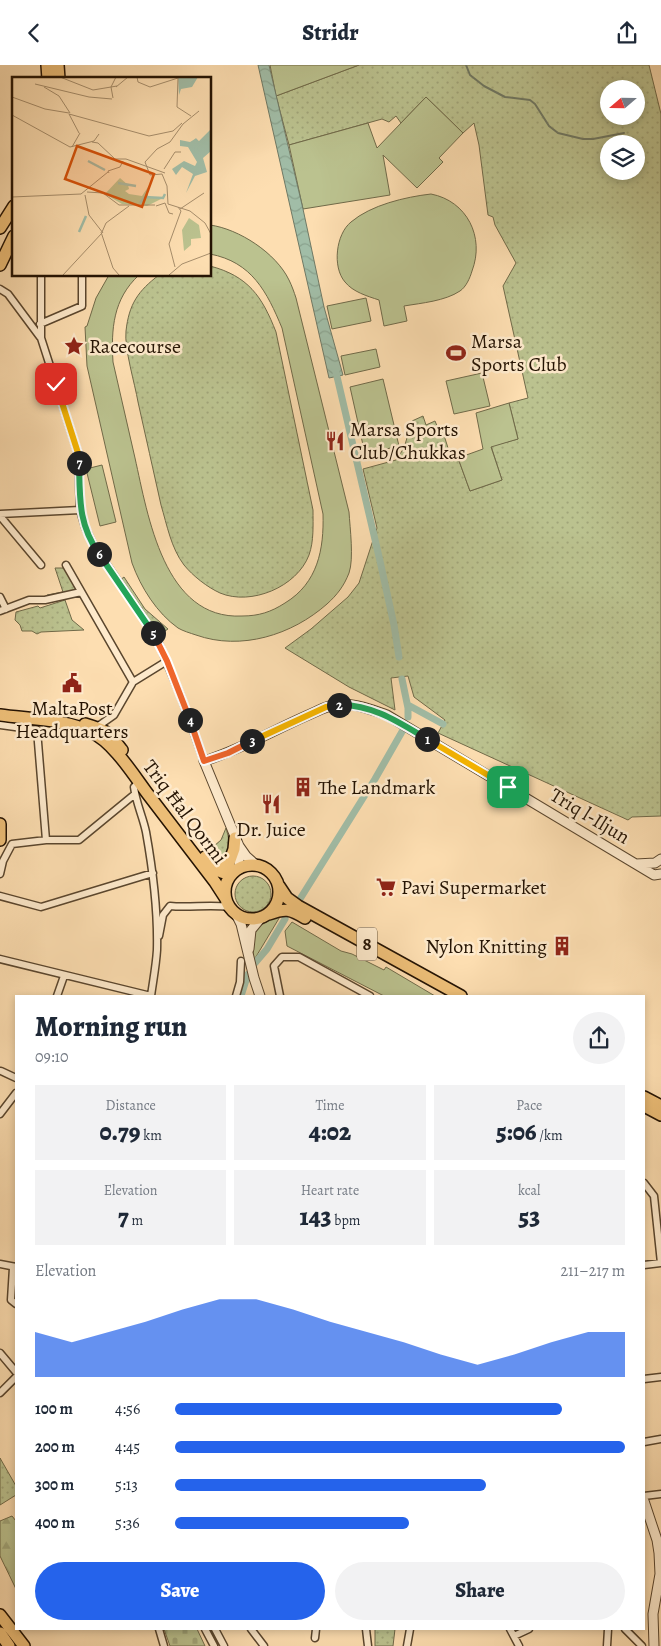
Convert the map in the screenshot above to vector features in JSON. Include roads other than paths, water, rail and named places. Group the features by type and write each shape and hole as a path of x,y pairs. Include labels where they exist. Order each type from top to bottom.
{"highway":[{"path":"0,229 12,209"},
{"path":"0,249 12,233"},
{"path":"0,265 12,240"},
{"name":"Triq Ħal Qormi","path":"0,708 73,721 97,727 109,733 206,859 225,874 236,871"},
{"name":"Triq Ħal Qormi","path":"0,715 68,724 92,732 109,745 215,882 231,907"},
{"path":"0,824 0,840"},
{"path":"206,859 214,864 222,865 229,863 237,842"},
{"path":"231,907 225,890 228,881 236,871 247,865 256,865"},
{"name":"8","path":"256,865 270,872 276,878 279,886 288,898 298,905 459,995"},
{"path":"265,916 278,901 279,886"},
{"name":"8","path":"231,907 252,920 282,909 296,913 445,995"},
{"path":"645,1098 661,1106"},
{"path":"645,1107 661,1115"},
{"path":"0,1606 15,1624"},
{"path":"0,1615 17,1642"},
{"path":"0,1623 17,1642"},
{"path":"0,1633 17,1642 32,1646"}],"street":[{"path":"41,276 41,338 78,453 80,510 85,527 94,546 160,644 237,842 246,856 256,865"},
{"path":"40,324 82,306 82,276"},
{"path":"0,289 8,294 41,338"},
{"path":"0,515 80,510"},
{"path":"0,515 41,565"},
{"path":"66,565 133,682"},
{"path":"0,597 3,610 29,600 46,600 82,592"},
{"path":"97,727 114,715 133,682 167,661"},
{"name":"Triq l-Iljun","path":"204,761 228,753 326,707 342,704 369,709 387,715 654,875 661,874"},
{"path":"0,725 37,730 46,839"},
{"path":"139,782 134,787 134,794 146,829 153,873 156,901 157,952"},
{"path":"0,874 3,861 12,844 46,839 79,840 134,794"},
{"path":"236,871 240,858 237,842"},
{"name":"Triq l-Iljun","path":"635,863 655,863 661,859"},
{"path":"0,896 41,907 153,873"},
{"path":"151,995 163,915 170,906 214,905 231,907 241,924 245,960 260,995"},
{"path":"236,995 251,930 265,916"},
{"path":"280,995 274,966 282,957 299,957 368,995"},
{"path":"0,959 147,995"},
{"path":"57,995 64,976"},
{"path":"1,1071 15,1077"},
{"path":"0,1114 15,1094"},
{"path":"645,1184 658,1195 661,1263 645,1265"},
{"path":"0,1264 15,1268 11,1300 15,1303"},
{"path":"0,1353 15,1371"},
{"path":"645,1379 661,1377"},
{"path":"0,1393 15,1378"},
{"path":"645,1442 661,1439"},
{"path":"645,1496 661,1494"},
{"path":"645,1504 657,1540 659,1553 660,1574 653,1614 654,1646"},
{"path":"159,1630 164,1646"},
{"path":"206,1630 214,1646"},
{"path":"216,1630 224,1646"},
{"path":"252,1630 264,1646"},
{"path":"315,1638 316,1630"},
{"path":"366,1630 368,1646"},
{"path":"408,1644 410,1630"},
{"path":"511,1630 519,1646"},
{"path":"514,1635 526,1630"},
{"path":"607,1646 608,1630"},
{"path":"626,1630 642,1646"}],"water":[{"path":"258,65 269,65 324,307 343,375 329,378"}],"waterway":[{"path":"466,65 470,75 484,86 505,97 530,100 535,104 549,126 558,133 583,139 624,133"},
{"path":"335,368 380,561 399,657"},
{"path":"402,679 408,717"},
{"path":"408,705 443,724"},
{"path":"300,899 375,779 403,730"},
{"path":"255,963 267,949 285,919"},
{"path":"241,995 248,974"}],"place":[{"name":"Racecourse","path":"74,346"},
{"name":"Marsa Sports Club","path":"456,353"},
{"name":"Marsa Sports Club/Chukkas","path":"335,441"},
{"name":"MaltaPost Headquarters","path":"72,683"},
{"name":"The Landmark","path":"303,787"},
{"name":"Dr. Juice","path":"271,804"},
{"name":"Pavi Supermarket","path":"386,887"},
{"name":"Nylon Knitting","path":"562,946"}]}
